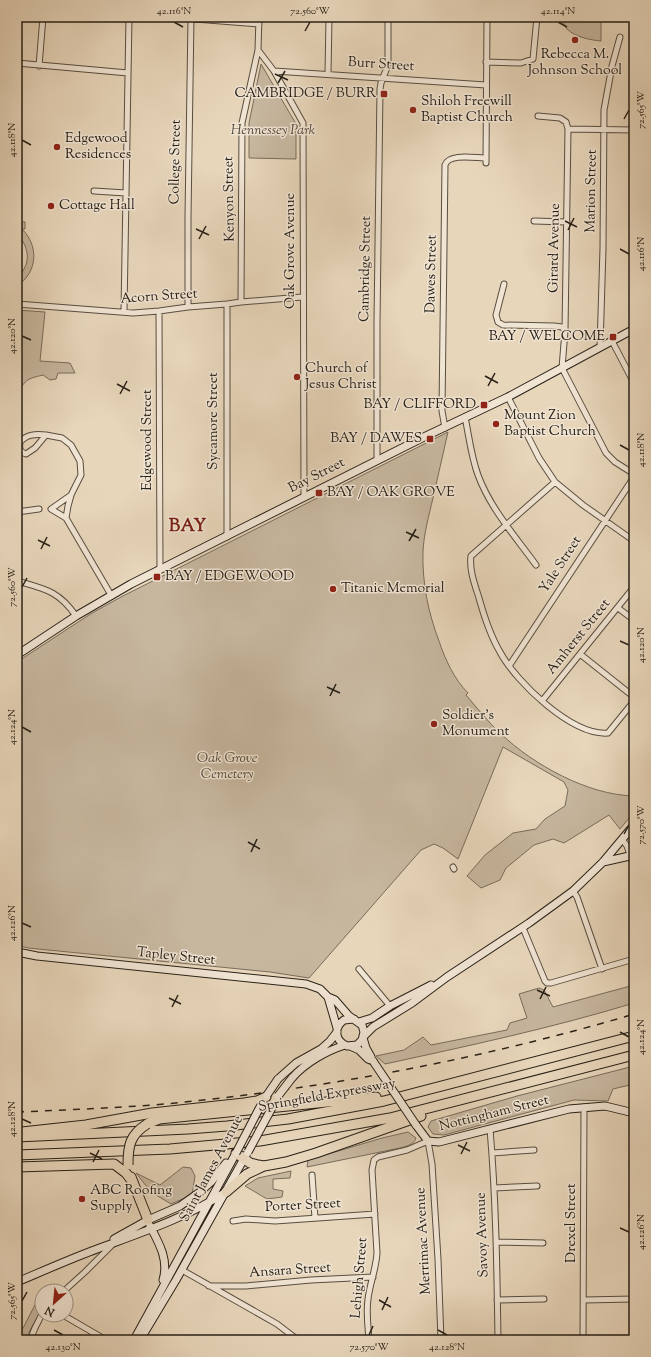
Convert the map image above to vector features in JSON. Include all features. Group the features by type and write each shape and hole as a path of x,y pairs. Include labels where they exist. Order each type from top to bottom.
{"highway":[{"name":"Springfield Expressway","path":"17,1137 128,1133 227,1126 288,1119 349,1109 634,1036"},
{"path":"17,1155 170,1149 260,1141 390,1118 634,1055"},
{"path":"150,1224 132,1181 128,1165 128,1147 138,1130 147,1124 159,1119 366,1099 427,1090"},
{"path":"17,1133 86,1125 152,1113 244,1103 265,1099"},
{"path":"226,1192 246,1174 264,1166 286,1162 316,1153 407,1122 459,1101"},
{"path":"236,1152 246,1156 250,1163 264,1166"},
{"path":"17,1167 114,1164 120,1167 132,1181"}],"main road":[{"name":"Bay Street","path":"17,655 76,616 111,595 160,569 227,537 426,436 508,397 634,329"},
{"path":"347,1045 357,1045 373,1027 412,1003 447,977 523,928 573,891 603,862 634,825"},
{"path":"603,862 632,856"},
{"name":"Tapley Street","path":"17,952 37,956 306,984 320,990 334,1000 349,1016 357,1021"},
{"path":"337,1030 344,1020 357,1021 372,1018 390,1006 447,977"},
{"path":"328,997 339,1039 347,1045 359,1050 368,1059 373,1061"},
{"path":"357,1021 364,1028 363,1037 366,1048 373,1061 428,1141"},
{"name":"Saint James Avenue","path":"134,1340 265,1099 278,1079 296,1063 321,1049 330,1041 337,1030"},
{"name":"Saint James Avenue","path":"140,1340 182,1270 278,1096 295,1074 333,1049 347,1045"},
{"name":"Nottingham Street","path":"428,1141 439,1142 555,1112 584,1107 605,1106 634,1113"},
{"path":"17,1282 115,1242 150,1224 200,1192 211,1182 236,1152"},
{"path":"92,1251 150,1224 208,1204 226,1192"},
{"path":"150,1224 165,1259 166,1271 159,1294"}],"street":[{"path":"39,66 43,17"},
{"path":"124,312 128,17"},
{"path":"169,17 259,24"},
{"path":"258,50 259,17"},
{"path":"328,74 329,17"},
{"name":"Cambridge Street","path":"377,461 380,97 381,83 388,65 388,17"},
{"path":"486,85 487,17"},
{"path":"486,62 522,63 532,58 537,17"},
{"name":"College Street","path":"188,307 191,18"},
{"name":"Marion Street","path":"600,348 605,130 604,110 606,90 620,37"},
{"name":"Oak Grove Avenue","path":"258,50 274,71 302,122 304,497"},
{"name":"Kenyon Street","path":"241,302 242,123 258,50"},
{"path":"17,63 128,74"},
{"name":"Burr Street","path":"274,71 486,85"},
{"name":"Dawes Street","path":"445,428 442,411 442,391 445,165 448,160 455,157 486,161 486,85"},
{"path":"538,116 560,118 566,122 568,129 634,130"},
{"name":"Girard Avenue","path":"562,368 565,331 568,129"},
{"path":"94,191 126,193"},
{"path":"534,221 567,222"},
{"path":"504,284 496,315 498,322 503,325 562,327 565,331"},
{"name":"Acorn Street","path":"17,304 133,313 302,297"},
{"name":"Sycamore Street","path":"227,304 227,537"},
{"name":"Edgewood Street","path":"159,311 160,569"},
{"path":"612,341 634,383"},
{"path":"562,368 606,452 615,462 634,474"},
{"path":"508,397 540,458 555,482 583,505 634,541"},
{"path":"465,417 477,474 484,490 494,508 536,565"},
{"path":"46,435 35,448 26,454 20,450 20,442 24,438 32,435 46,435 62,438 71,445 78,457 81,475 71,495 66,518"},
{"name":"Yale Street","path":"509,666 634,478"},
{"path":"555,482 471,556 470,563 474,584 490,630 500,652 525,686 561,716 582,727 599,733 608,732 634,701"},
{"path":"71,495 51,509 66,518 111,595"},
{"path":"17,512 39,509"},
{"path":"17,582 55,593 64,599 76,616"},
{"name":"Amherst Street","path":"542,701 634,587"},
{"path":"618,608 634,620"},
{"path":"580,654 634,697"},
{"path":"622,839 632,856 634,867"},
{"path":"573,891 577,897 602,969"},
{"path":"523,928 547,983 634,960"},
{"path":"359,969 390,1006"},
{"name":"Drexel Street","path":"583,1340 584,1107"},
{"name":"Savoy Avenue","path":"490,1129 494,1188 498,1340"},
{"name":"Nottingham Street","path":"372,1170 374,1160 378,1157 407,1150 428,1141"},
{"name":"Merrimac Avenue","path":"428,1141 433,1170 441,1340"},
{"path":"492,1153 534,1150"},
{"name":"Lehigh Street","path":"369,1340 367,1318 368,1298 376,1266 377,1253 372,1170"},
{"path":"312,1175 315,1218"},
{"path":"494,1188 537,1186"},
{"name":"Porter Street","path":"233,1221 246,1219 275,1221 375,1214"},
{"path":"73,1283 115,1242"},
{"path":"496,1242 543,1243"},
{"path":"182,1270 277,1324 298,1340"},
{"name":"Ansara Street","path":"209,1286 246,1286 311,1280 373,1277"},
{"path":"497,1300 544,1299"},
{"path":"584,1300 634,1299"},
{"path":"74,1321 106,1340"},
{"path":"30,1340 38,1323"}],"green space":[{"path":"561,17 601,17 601,41 588,39 570,32 564,25"},
{"name":"Hennessey Park","path":"261,64 296,124 296,159 249,158 249,123"},
{"path":"17,221 25,222 25,229 22,229 28,236 31,243 34,259 29,274 17,286 18,278 23,272 26,264 27,255 25,246 17,234"},
{"path":"17,310 45,312 40,361 70,363 75,373 58,373 56,379 50,380 43,375 33,378 24,383 17,395"},
{"name":"Oak Grove Cemetery","path":"448,432 424,538 423,551 426,597 444,655 454,675 468,693 466,695 492,725 514,746 545,767 580,784 616,794 634,796 634,812 620,829 609,815 564,843 553,839 534,845 506,868 500,880 481,888 467,876 485,855 513,833 536,829 545,819 565,806 568,790 564,782 503,747 458,859 443,848 434,844 421,850 309,978 270,972 28,948 17,945 17,662 92,613 121,597"},
{"path":"634,985 634,1003 572,1021 385,1064 376,1056 404,1050 423,1037 431,1045 507,1030 510,1023 527,1018 519,994 539,988 544,990 553,1007"},
{"path":"634,1066 634,1084 613,1089 608,1101 574,1100 444,1135 433,1134 428,1127 431,1121 517,1096"},
{"path":"408,1132 416,1138 412,1144 407,1146 307,1167 308,1160 382,1138"},
{"path":"183,1167 191,1168 195,1176 192,1195 171,1204 151,1192 136,1173 160,1185"},
{"path":"291,1171 290,1178 273,1179 273,1189 283,1191 282,1197 267,1199 245,1186 258,1178"},
{"path":"34,1307 34,1323 27,1340 17,1340 17,1329 22,1330"}],"railway":[{"path":"17,1112 165,1104 224,1098 343,1081 519,1045 634,1014"}],"place":[{"name":"Rebecca M. Johnson School","path":"575,40"},
{"name":"CAMBRIDGE / BURR","path":"384,94"},
{"name":"Shiloh Freewill Baptist Church","path":"413,110"},
{"name":"Edgewood Residences","path":"57,147"},
{"name":"Cottage Hall","path":"51,206"},
{"name":"BAY / WELCOME","path":"613,337"},
{"name":"Church of Jesus Christ","path":"297,377"},
{"name":"BAY / CLIFFORD","path":"484,405"},
{"name":"Mount Zion Baptist Church","path":"496,424"},
{"name":"BAY / DAWES","path":"430,439"},
{"name":"BAY / OAK GROVE","path":"319,493"},
{"name":"BAY / EDGEWOOD","path":"157,577"},
{"name":"Titanic Memorial","path":"333,589"},
{"name":"Soldier's Monument","path":"434,724"},
{"name":"ABC Roofing Supply","path":"82,1199"}],"district":[{"name":"BAY","path":"188,527"}]}
